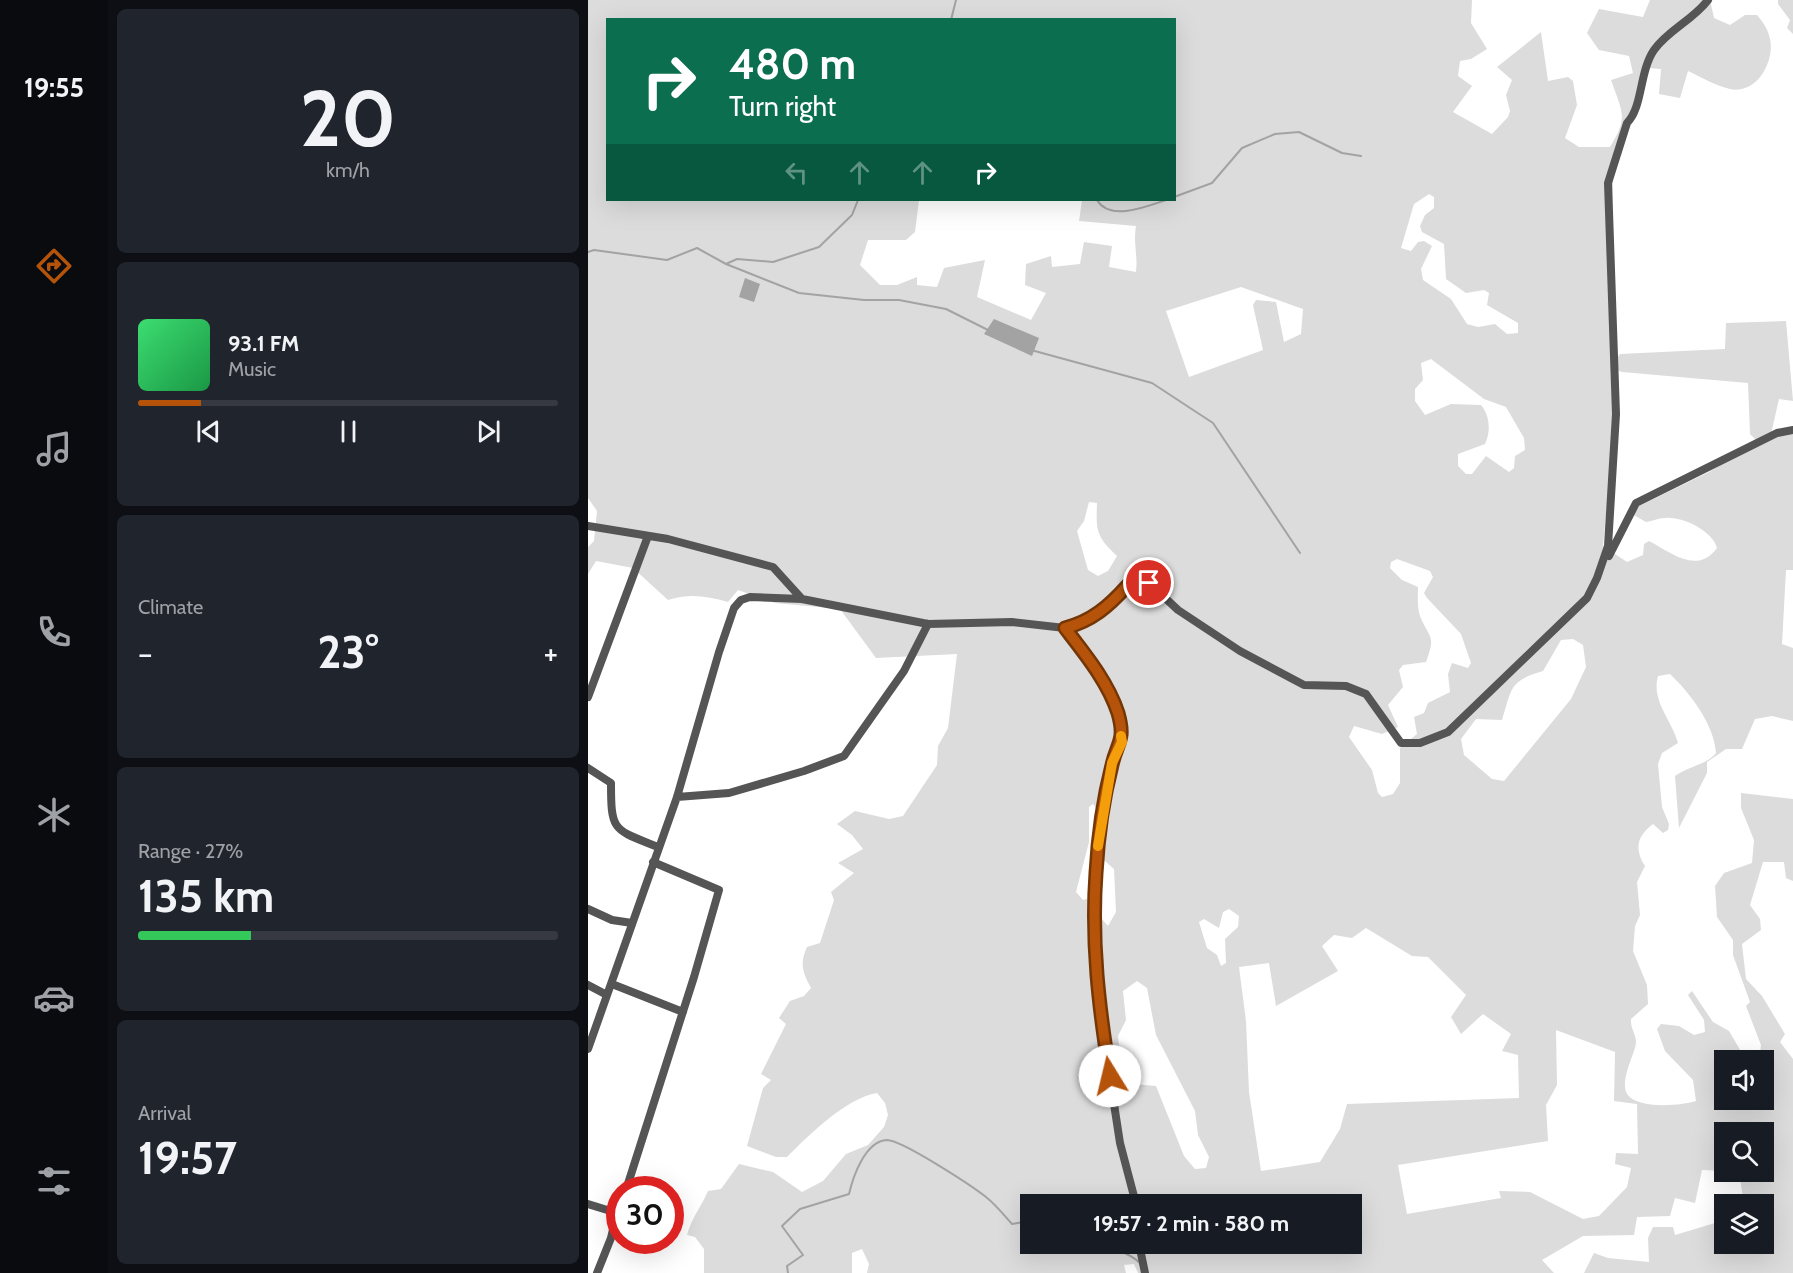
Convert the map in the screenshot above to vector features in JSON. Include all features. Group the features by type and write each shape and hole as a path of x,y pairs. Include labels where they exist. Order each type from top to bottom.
{"street":[{"path":"1597,578 1608,546 1616,414 1608,183 1627,123 1633,117 1642,72 1653,50 1708,0"},
{"path":"588,1048 677,797 734,608 741,600 750,597 802,599 928,624 1012,622 1065,628 1080,624 1108,607 1127,586 1149,583 1178,610 1240,651 1304,685 1346,686 1366,694 1401,743 1420,743 1448,732 1587,598 1636,503 1777,433 1793,430"},
{"path":"588,525 668,539 772,567 802,599"},
{"path":"588,697 648,536"},
{"path":"677,797 729,793 804,771 844,756 904,671 928,624"},
{"path":"1065,628 1096,670 1118,713 1122,742 1112,763 1098,849 1096,987 1120,1143 1133,1194"},
{"path":"588,768 611,783 611,818 621,832 658,847"},
{"path":"630,1176 719,890 653,862"},
{"path":"588,909 612,920 632,923"},
{"path":"612,984 682,1012"},
{"path":"588,985 608,995"},
{"path":"588,1204 606,1208"},
{"path":"588,1271 595,1273 606,1243"}],"shaded area":[{"path":"588,0 1472,0 1471,23 1487,49 1471,59 1460,61 1458,76 1472,86 1453,112 1492,134 1508,117 1510,111 1506,95 1512,80 1497,67 1541,32 1548,81 1568,77 1573,81 1577,105 1565,138 1579,147 1610,147 1622,121 1621,107 1611,80 1633,73 1629,56 1599,50 1587,33 1599,9 1643,17 1650,0 1710,0 1714,18 1730,25 1745,15 1757,15 1768,32 1771,48 1767,66 1756,82 1748,87 1730,89 1688,71 1680,98 1659,94 1661,69 1648,68 1637,116 1630,125 1613,172 1611,288 1615,419 1603,546 1627,562 1643,555 1644,544 1649,541 1684,559 1693,561 1709,556 1717,548 1705,531 1698,527 1684,520 1670,518 1646,522 1632,514 1637,507 1709,472 1758,442 1750,434 1748,383 1622,372 1617,370 1617,358 1620,354 1725,349 1726,323 1786,321 1793,401 1779,399 1771,434 1793,428 1793,570 1786,570 1782,644 1793,648 1793,721 1772,716 1755,719 1742,749 1726,749 1707,762 1707,773 1679,828 1675,776 1708,760 1716,753 1711,731 1693,700 1670,674 1658,676 1657,694 1678,743 1662,753 1658,764 1662,807 1669,824 1668,830 1663,833 1653,824 1643,833 1638,848 1645,866 1637,882 1640,915 1635,926 1633,951 1647,985 1648,1004 1631,1019 1636,1042 1626,1074 1625,1087 1628,1095 1644,1103 1667,1105 1696,1101 1693,1080 1665,1051 1657,1029 1661,1024 1679,1026 1694,1035 1705,1032 1704,1020 1688,995 1692,991 1713,1022 1729,1031 1740,1050 1714,1050 1714,1110 1774,1110 1774,1050 1760,1050 1761,1045 1746,1006 1750,1002 1733,955 1733,940 1717,917 1715,886 1724,873 1752,863 1754,840 1741,808 1741,793 1793,799 1793,881 1786,878 1784,862 1763,862 1750,905 1760,919 1761,930 1742,944 1746,979 1762,996 1785,1034 1780,1042 1793,1059 1793,1273 1584,1273 1594,1253 1608,1258 1649,1262 1648,1238 1653,1227 1673,1227 1675,1235 1714,1223 1714,1254 1774,1254 1774,1194 1742,1194 1741,1182 1774,1182 1774,1122 1714,1122 1714,1171 1702,1170 1695,1203 1675,1198 1670,1216 1637,1217 1634,1235 1583,1236 1542,1260 1554,1273 1138,1273 1134,1264 1124,1265 1126,1273 867,1273 869,1264 862,1249 852,1253 852,1273 704,1273 704,1249 695,1237 687,1235 708,1191 721,1189 739,1164 773,1172 802,1192 823,1181 846,1154 868,1145 884,1127 888,1115 885,1103 877,1093 865,1096 841,1110 817,1128 787,1157 776,1157 747,1146 763,1088 771,1080 761,1074 786,1024 779,1018 790,1001 804,996 811,988 803,968 803,958 807,947 820,943 834,900 831,892 854,873 838,863 863,849 852,835 837,824 855,811 889,819 903,816 937,765 938,746 948,728 957,654 876,658 840,609 775,603 738,590 728,602 698,596 668,600 633,568 596,561 588,574 588,547 594,541 597,511 588,498","holes":["1429,194 1434,197 1434,208 1425,215 1420,226 1422,232 1444,244 1446,279 1466,293 1484,290 1489,293 1487,305 1518,323 1518,333 1507,334 1495,324 1478,327 1467,324 1451,299 1423,280 1421,269 1432,246 1424,241 1418,242 1411,251 1401,248 1414,204","1241,287 1303,309 1301,334 1284,342 1276,302 1256,300 1253,305 1263,350 1189,377 1166,311","1431,359 1484,399 1506,407 1524,438 1525,450 1515,456 1514,468 1509,472 1486,456 1472,474 1466,474 1458,466 1458,454 1485,444 1489,424 1486,414 1481,405 1451,404 1425,415 1415,401 1415,389 1423,380 1421,363","1089,502 1097,503 1097,527 1101,538 1117,556 1108,571 1098,576 1088,570 1077,531 1084,521","1397,559 1430,571 1433,577 1424,593 1461,634 1471,663 1468,668 1452,663 1448,674 1450,692 1428,703 1424,713 1414,717 1417,734 1400,748 1400,783 1393,794 1382,797 1378,793 1372,770 1349,737 1354,726 1382,734 1398,727 1388,705 1403,687 1399,670 1403,665 1426,662 1431,646 1429,634 1419,613 1418,587 1402,580 1390,568 1391,562","1573,639 1583,645 1586,667 1571,699 1504,781 1492,779 1464,755 1461,739 1476,719 1502,720 1514,687 1524,678 1543,671 1561,640","1093,804 1102,818 1097,854 1114,869 1116,912 1108,926 1101,918 1099,900 1094,897 1083,900 1076,892 1089,842 1089,807","1229,909 1239,916 1238,927 1225,939 1226,963 1221,966 1217,955 1207,948 1199,922 1204,919 1219,928 1223,912","1366,928 1412,956 1428,957 1466,995 1451,1017 1461,1034 1483,1014 1511,1034 1502,1051 1518,1055 1519,1098 1347,1104 1340,1129 1320,1162 1261,1171 1249,1092 1246,1021 1239,967 1269,963 1276,1006 1338,971 1322,946 1334,935 1352,938","1137,981 1147,988 1156,1035 1195,1111 1198,1135 1209,1157 1206,1168 1195,1169 1184,1156 1156,1086 1123,1083 1118,1036 1126,1020 1123,991","1556,1030 1615,1052 1614,1101 1637,1104 1638,1154 1616,1153 1615,1164 1631,1168 1627,1187 1599,1216 1583,1219 1530,1192 1499,1191 1501,1198 1407,1214 1398,1165 1548,1141 1546,1105 1557,1085"]},
{"path":"1778,0 1793,0 1793,34 1787,28 1790,20 1778,4"},
{"path":"745,278 760,284 754,302 739,297"},
{"path":"994,319 1039,338 1032,356 984,334"}],"waterway":[{"path":"952,18 956,0"},
{"path":"1176,196 1212,183 1242,148 1275,134 1299,132 1342,153 1361,156"},
{"path":"726,264 737,259 773,262 819,247 852,215 858,201"},
{"path":"1098,201 1103,207 1120,211 1163,201"},
{"path":"588,252 594,250 667,260 697,248 726,264 799,293 864,300 899,300 946,309 988,330"},
{"path":"1031,350 1152,383 1213,423 1300,553"},
{"path":"788,1273 787,1266 803,1255 782,1226 800,1209 849,1194 857,1170 866,1153 872,1146 887,1140 907,1147 967,1183 990,1200 1012,1224 1020,1223"},
{"path":"1126,1254 1140,1263"}],"slow traffic":[{"path":"1098,846 1112,763 1122,742 1121,736"}],"route":[{"path":"1110,1076 1096,987 1096,876 1098,849 1112,763 1122,742 1118,713 1096,670 1065,628 1080,624 1108,607 1127,586 1149,583"}]}
